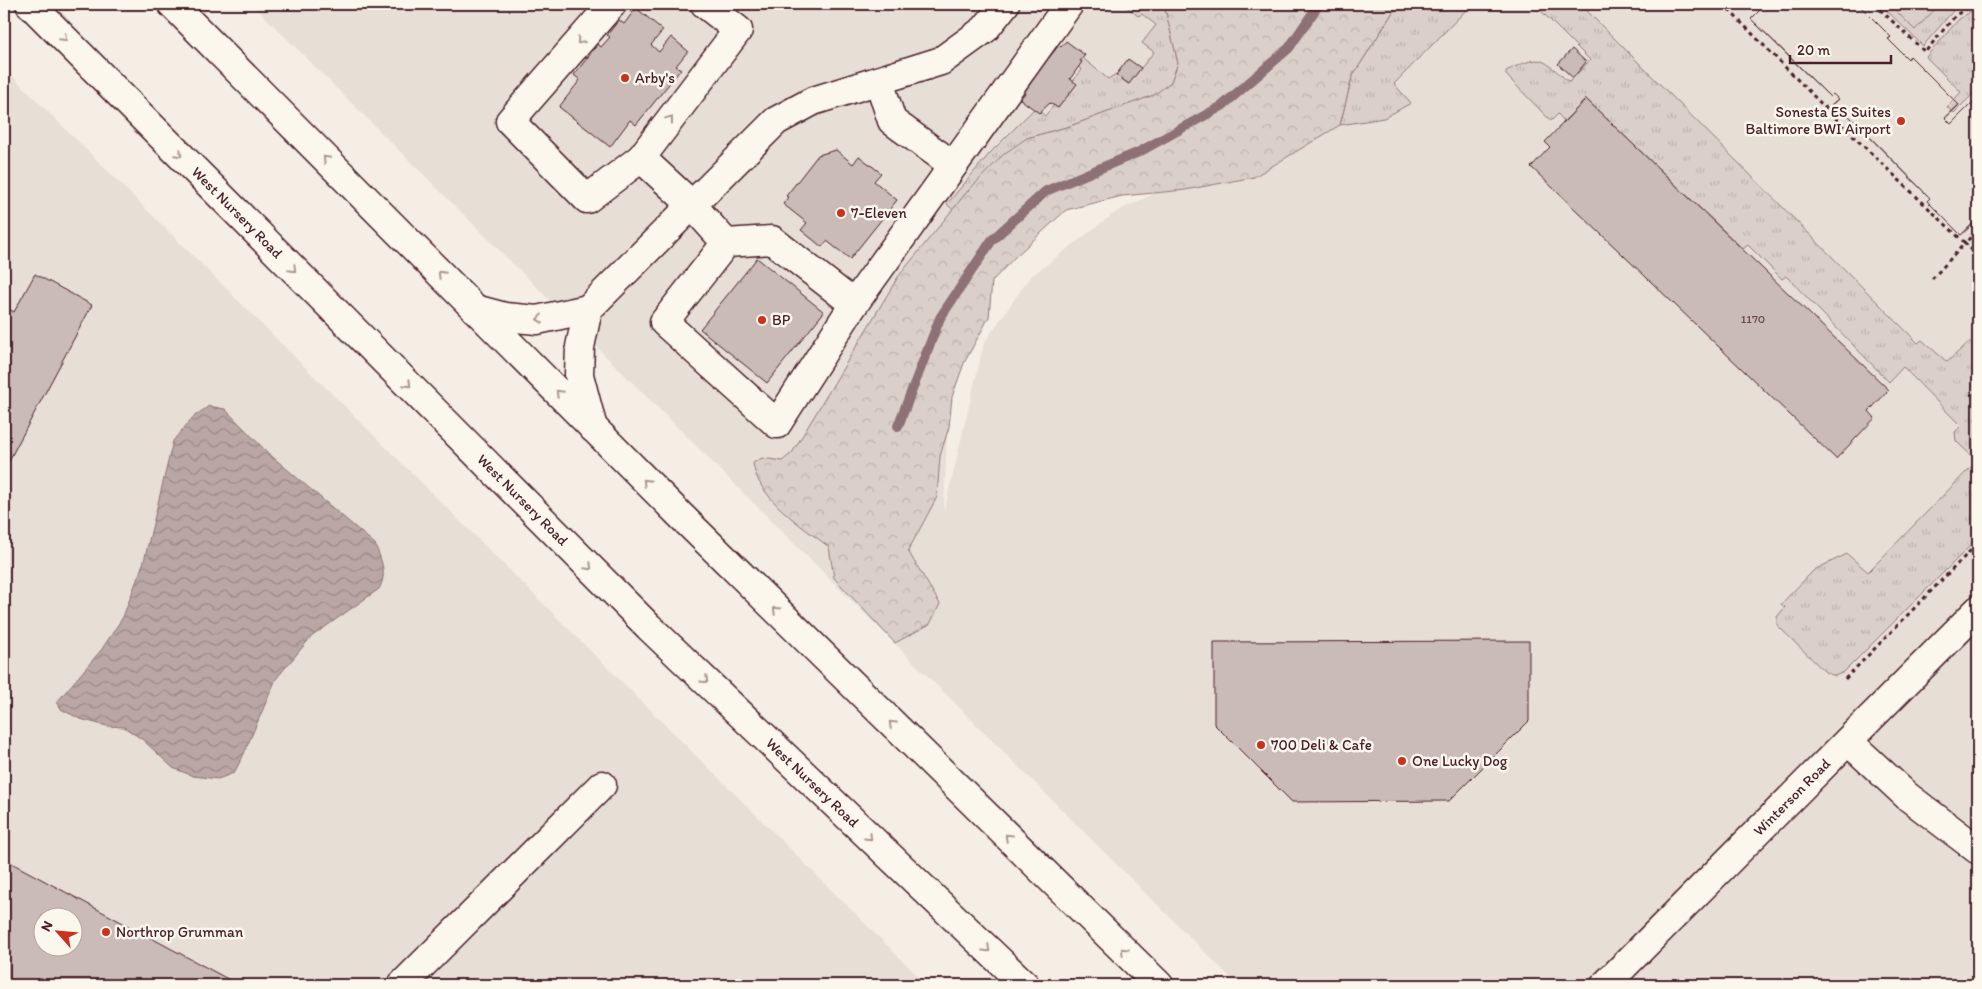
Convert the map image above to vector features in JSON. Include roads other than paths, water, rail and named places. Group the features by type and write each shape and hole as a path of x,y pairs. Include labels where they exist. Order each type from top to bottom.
{"main road":[{"name":"West Nursery Road","path":"30,4 649,627 1025,985"},
{"path":"172,4 593,428 1159,985"},
{"path":"612,4 510,122 587,199 641,158 738,30 705,4"},
{"path":"475,309 505,317 537,320 588,309 776,121 813,101 941,61 985,29 1006,4"},
{"path":"854,304 772,240 726,243 664,322 778,424 854,304 1069,4"},
{"path":"879,81 892,120 953,165"},
{"path":"641,158 692,205 726,243"},
{"path":"588,309 580,347 580,375 593,428"},
{"name":"Winterson Road","path":"1605,985 1978,610"},
{"path":"1848,741 1907,796 1978,850"},
{"path":"402,985 602,785"}],"water":[{"path":"209,406 225,409 268,453 375,544 383,572 382,583 379,589 311,637 276,679 234,773 218,779 193,776 173,768 143,740 124,727 107,726 80,719 61,709 57,702 102,649 123,617 144,561 173,441 193,417"}],"waterway":[{"path":"898,426 940,318 992,240 1046,191 1139,152 1222,106 1289,48 1319,4"}],"place":[{"name":"Arby's","path":"625,78"},
{"name":"Sonesta ES Suites Baltimore BWI Airport","path":"1901,121"},
{"name":"7-Eleven","path":"841,213"},
{"name":"BP","path":"762,320"},
{"name":"700 Deli & Cafe","path":"1261,745"},
{"name":"One Lucky Dog","path":"1402,761"},
{"name":"Northrop Grumman","path":"106,932"}]}
